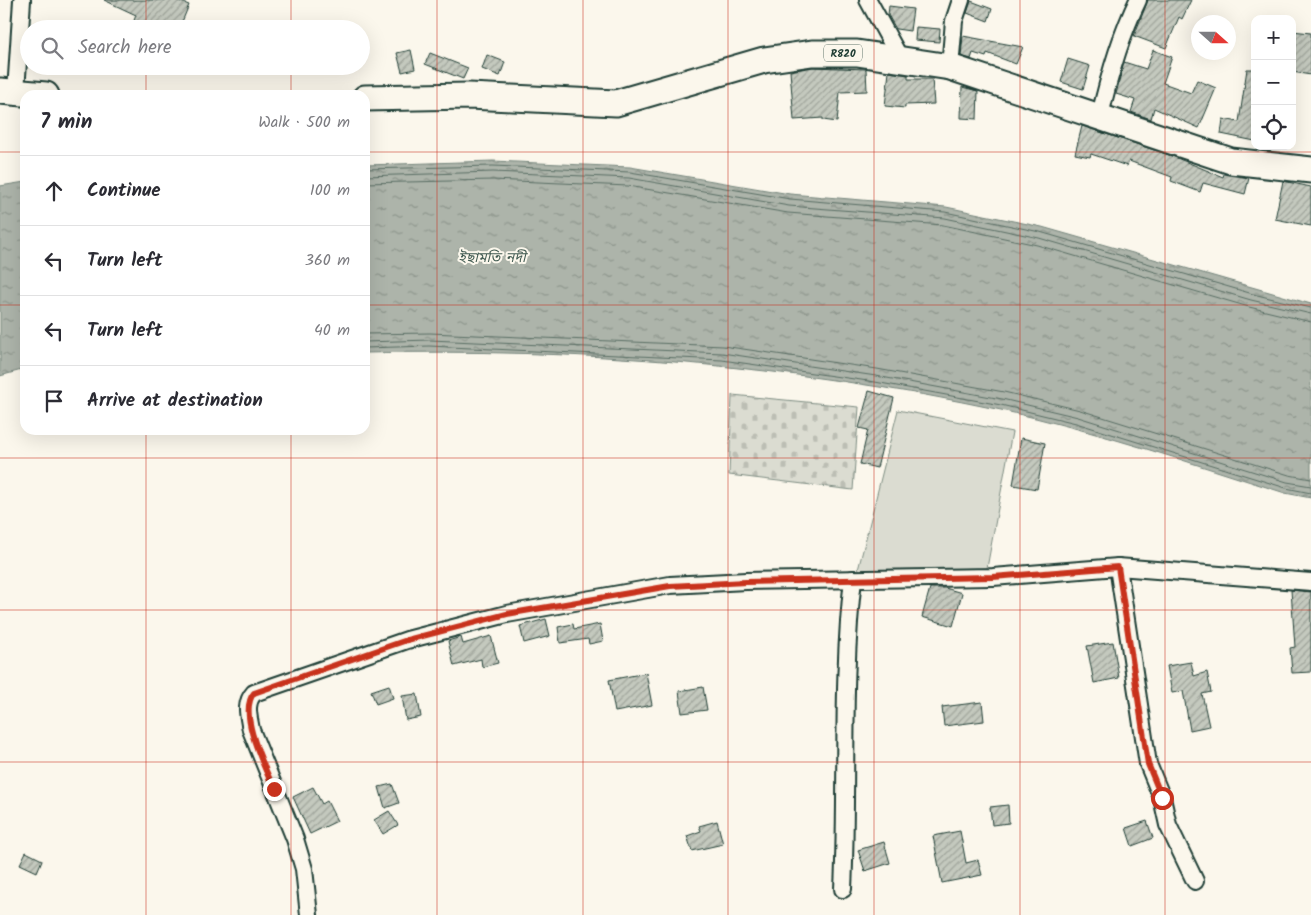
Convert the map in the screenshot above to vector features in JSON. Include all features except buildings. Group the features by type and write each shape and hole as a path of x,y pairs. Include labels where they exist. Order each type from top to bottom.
{"main road":[{"name":"R820","path":"370,98 469,96 616,103 764,60 812,53 857,53 950,67 1232,161 1311,170"}],"street":[{"path":"8,91 22,0"},
{"path":"868,0 901,60"},
{"path":"950,67 954,21 961,0"},
{"path":"1100,116 1108,81 1127,22 1138,0"},
{"path":"1118,567 1148,764 1162,798 1168,825 1195,881"},
{"path":"309,915 304,869 295,839 251,730 248,711 249,699 254,693 407,640 507,614 670,586 852,579 993,577 1118,567 1311,582"},
{"path":"843,889 847,814 848,617 852,579"}],"green space":[{"path":"732,395 859,407 853,490 729,475"},
{"path":"898,410 1012,432 987,568 856,578"}],"water":[{"name":"ইছামতি নদী","path":"493,161 630,167 790,194 946,207 1042,227 1311,304 1311,498 1285,493 1144,448 1037,418 922,394 843,381 764,371 605,357 525,353 370,353 370,165"},
{"path":"20,183 20,370 0,376 0,186"}],"route":[{"path":"274,789 261,760 251,730 248,711 249,699 254,693 407,640 507,614 670,586 852,579 993,577 1118,567 1148,764 1162,798"}]}
